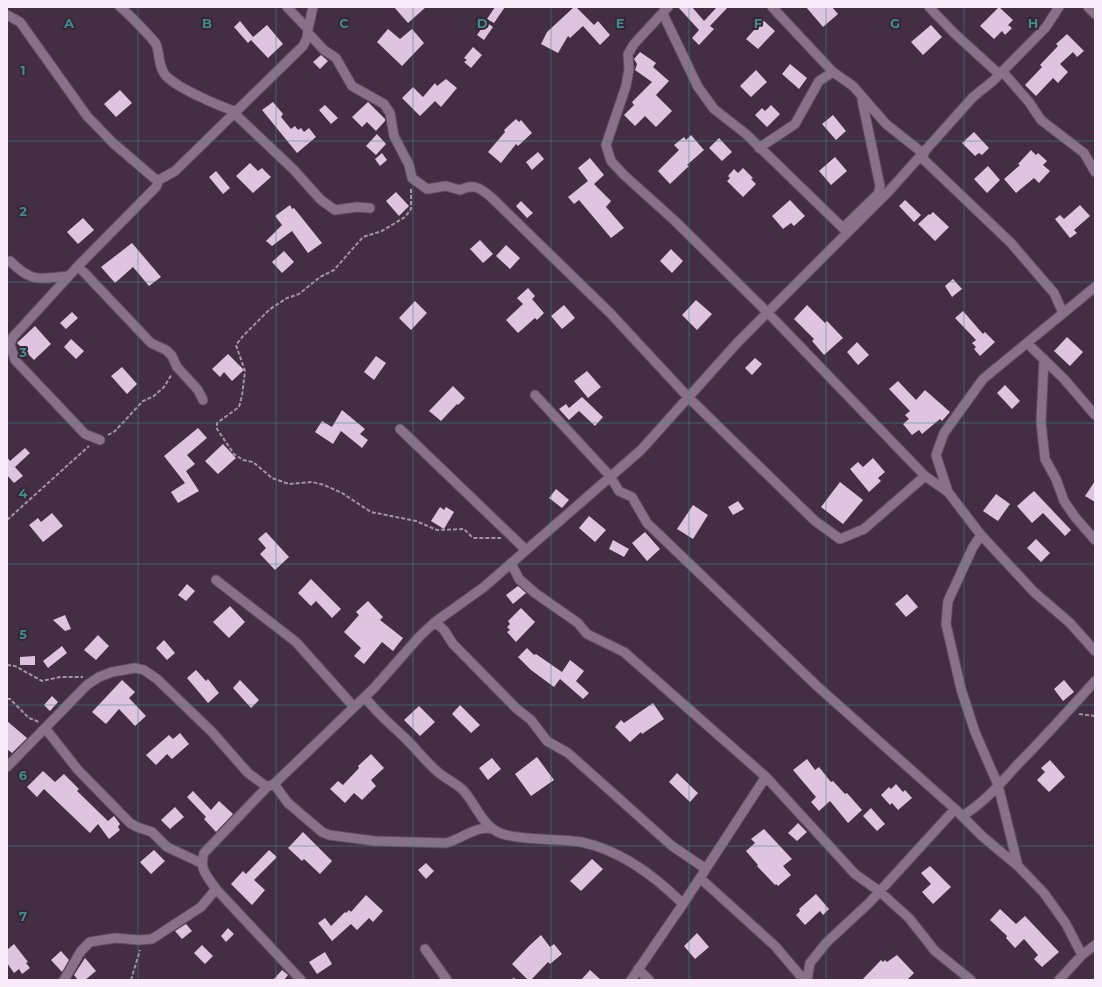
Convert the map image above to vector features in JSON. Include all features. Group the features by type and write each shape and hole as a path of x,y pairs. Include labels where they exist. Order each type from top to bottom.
{"street":[{"path":"120,7 134,20 142,31 152,38 157,46 158,60 165,75 216,105 236,113 294,169 321,200 335,210 356,207 370,208"},
{"path":"287,7 324,50 336,58 352,86 377,100 390,113 394,136 409,165 412,178 427,189 446,186 460,190 468,186 478,187 610,313 688,398 815,521 840,539 864,529 925,476"},
{"path":"100,440 85,434 16,360 10,344 13,337 68,276 156,187 160,180 175,170 236,113 302,46 308,32 313,7"},
{"path":"929,7 954,33 1000,72 1029,102 1041,120 1084,153 1095,172"},
{"path":"845,230 889,191 973,97 1046,27 1059,7"},
{"path":"1088,7 1095,14"},
{"path":"777,8 833,72 853,86 862,99 886,124 922,155 1011,243 1054,293 1063,313"},
{"path":"845,230 759,148 714,109 698,88 665,11 634,44 628,54 629,70 626,86 606,145 611,160 624,175 675,221 768,313 925,476 948,492 980,535 1034,592 1070,623 1095,651"},
{"path":"7,15 20,22 87,116 113,143 154,178 160,180"},
{"path":"759,148 795,124 819,81 833,72"},
{"path":"302,980 216,889 205,874 201,863 204,853 271,786 365,698 419,637 435,622 484,587 641,450 738,342 768,313 878,194 880,186 862,99"},
{"path":"10,261 23,274 35,279 68,276"},
{"path":"78,266 151,343 166,350 172,356 177,367 198,390 203,400"},
{"path":"948,492 936,455 944,433 983,379 1095,287"},
{"path":"1027,343 1044,359 1095,415"},
{"path":"1044,359 1041,422 1045,459 1056,480 1064,501 1075,517 1095,540"},
{"path":"535,395 610,476 619,491 632,497 638,509 653,528 817,686 959,813 983,838 1018,866 1044,893 1066,924 1082,955"},
{"path":"400,429 526,550"},
{"path":"980,535 948,602 946,624 961,689 974,732 998,785 1018,866"},
{"path":"511,563 520,579 535,593 578,624 587,634 624,652 765,778 855,874 879,891 909,918 935,951 971,980"},
{"path":"216,580 296,642 354,707"},
{"path":"435,622 444,630 454,644 517,709 531,720 546,741 568,753 672,846 706,869"},
{"path":"7,766 87,685 99,677 136,668 144,670 158,679 212,732 248,773 271,786 288,803 322,832 329,835 375,841 387,840 446,843 454,841 484,827 493,829 505,835 580,842 618,855 635,865 683,904"},
{"path":"806,980 810,963 819,952 959,813 974,809 1068,712 1095,681"},
{"path":"365,698 374,711 407,741 427,763 442,776 463,789 471,799 477,812 493,829"},
{"path":"49,724 78,770 130,823 152,832 167,847 201,863"},
{"path":"630,980 683,904 765,778"},
{"path":"700,878 774,946 806,980"},
{"path":"64,980 81,951 90,942 115,938 144,940 152,939 201,907 216,889"},
{"path":"1059,980 1082,955 1095,945"},
{"path":"425,949 448,980"},
{"path":"638,969 649,980"}],"path":[{"path":"412,178 411,209 405,217 382,231 363,238 334,270 320,277 298,294 287,298 270,309 236,345 245,371 242,396 239,407 217,423 217,429 234,454 243,460 253,462 272,478 280,481 289,484 312,482 324,485 342,492 372,512 416,521 437,530 464,529 473,538 512,537"},
{"path":"7,520 88,446 115,431 143,401 154,396 164,387 177,367"},
{"path":"7,665 15,666 42,681 60,676 99,677"},
{"path":"7,699 10,699 35,722 49,724"},
{"path":"1068,712 1095,716"},
{"path":"130,980 144,940"}],"building":[{"path":"394,7 426,7 408,23"},
{"path":"495,7 505,7 494,23 487,19"},
{"path":"574,7 576,7 594,25 598,21 610,35 600,45 583,26 570,38 568,36 558,53 541,44 547,32"},
{"path":"678,7 692,7 704,21 717,7 728,7 710,26 714,29 699,45 692,38 699,30"},
{"path":"806,7 832,7 838,14 823,27"},
{"path":"999,7 1013,20 1008,25 1012,28 1005,35 1002,31 994,39 980,26"},
{"path":"763,20 775,31 758,49 746,39"},
{"path":"240,21 253,37 267,25 283,44 268,58 251,40 248,43 234,27"},
{"path":"486,22 493,27 484,40 477,35"},
{"path":"931,25 942,37 923,55 911,42"},
{"path":"388,29 400,39 412,29 424,43 402,66 377,42"},
{"path":"1067,34 1084,51 1077,57 1073,52 1060,64 1068,72 1058,83 1053,78 1036,96 1025,85 1042,67 1040,65 1058,46 1056,44"},
{"path":"473,47 482,55 471,68 464,62 467,60 464,58"},
{"path":"640,52 656,63 653,67 669,81 656,95 672,111 656,127 645,116 635,126 624,115 634,105 632,102 652,82 635,70 637,64 634,59"},
{"path":"321,55 328,61 320,69 313,62"},
{"path":"790,64 807,78 799,89 782,74"},
{"path":"756,70 767,82 751,97 740,86"},
{"path":"446,79 457,88 441,107 435,101 420,116 402,98 413,87 423,97 435,83 437,86"},
{"path":"120,90 132,103 116,117 104,104"},
{"path":"273,102 283,114 281,117 291,129 295,126 298,130 301,128 304,132 309,128 316,137 297,153 262,110"},
{"path":"368,102 385,119 376,131 367,122 362,127 352,117"},
{"path":"325,105 338,118 331,124 319,110"},
{"path":"771,105 780,114 767,127 755,115 762,108 765,111"},
{"path":"833,115 846,131 836,140 822,124"},
{"path":"516,119 519,122 521,120 532,133 518,146 516,144 501,163 488,152 505,132 504,130"},
{"path":"974,132 989,148 982,155 979,153 975,156 962,143"},
{"path":"377,134 386,144 376,155 366,146"},
{"path":"691,135 704,150 687,165 689,166 670,184 658,171 679,150 674,145 684,137 686,140"},
{"path":"719,138 732,152 722,161 709,148"},
{"path":"1031,150 1036,155 1038,153 1047,161 1043,165 1050,171 1039,183 1034,178 1016,193 1004,179 1020,165 1018,164"},
{"path":"538,152 544,159 532,170 526,162"},
{"path":"382,153 387,160 380,166 375,159"},
{"path":"835,157 847,171 831,185 819,171"},
{"path":"590,158 604,175 594,184 611,201 606,207 624,228 611,238 579,200 574,204 568,197 588,181 578,168"},
{"path":"250,163 258,171 262,168 271,177 253,193 236,176"},
{"path":"988,166 1000,180 987,193 974,179"},
{"path":"743,168 753,178 751,179 756,184 743,197 727,181 730,178 728,176 734,169 738,173"},
{"path":"216,171 230,188 223,194 209,177"},
{"path":"396,192 409,206 399,216 386,201"},
{"path":"790,200 805,216 794,226 791,223 783,229 772,216"},
{"path":"905,200 921,215 914,222 899,206"},
{"path":"521,201 533,213 527,218 516,206"},
{"path":"290,205 322,243 308,253 292,231 272,246 266,241 282,225 275,216"},
{"path":"1080,205 1090,216 1074,230 1077,233 1070,238 1055,219 1060,215 1064,219"},
{"path":"933,212 949,227 935,241 918,224"},
{"path":"83,218 94,230 78,244 67,232"},
{"path":"480,240 493,254 483,263 470,249"},
{"path":"132,243 161,277 149,286 133,267 115,283 101,267"},
{"path":"506,245 520,258 510,269 496,256"},
{"path":"671,249 683,261 672,273 660,261"},
{"path":"284,251 294,262 282,273 272,262"},
{"path":"953,279 962,289 952,297 945,286"},
{"path":"528,288 535,296 532,299 544,313 537,320 535,318 518,333 506,320 523,304 517,298"},
{"path":"696,300 712,314 697,330 682,315"},
{"path":"415,301 427,313 411,330 399,318"},
{"path":"564,305 575,318 562,329 551,316"},
{"path":"807,305 825,323 827,321 843,338 824,355 812,341 814,339 794,319"},
{"path":"963,311 983,334 985,332 995,342 980,356 974,349 976,347 972,343 976,340 955,318"},
{"path":"72,312 78,318 66,329 60,323"},
{"path":"35,326 51,344 34,360 17,343"},
{"path":"1067,337 1083,352 1070,366 1054,351"},
{"path":"71,339 84,351 76,359 64,347"},
{"path":"857,342 869,355 858,365 847,352"},
{"path":"228,354 244,370 232,381 224,372 220,377 212,369"},
{"path":"376,356 386,363 374,380 364,372"},
{"path":"755,358 762,364 752,375 745,368"},
{"path":"122,367 137,384 127,394 111,376"},
{"path":"587,371 601,387 588,398 574,381"},
{"path":"898,381 916,400 925,390 950,412 942,421 940,419 922,434 919,430 912,435 903,424 909,419 905,415 910,411 889,389"},
{"path":"1005,385 1020,401 1012,409 997,393"},
{"path":"453,386 465,398 458,405 457,404 441,421 429,411"},
{"path":"582,397 603,417 595,426 579,411 569,420 559,409 566,404 569,408"},
{"path":"342,410 365,429 360,434 368,440 362,448 341,431 333,444 315,432 322,421 332,427"},
{"path":"198,428 207,438 187,455 195,464 186,471 199,491 178,503 171,492 185,483 164,456"},
{"path":"223,444 236,458 218,474 205,461"},
{"path":"25,448 30,453 15,467 23,476 14,483 7,475 7,457 10,461"},
{"path":"873,458 885,472 878,478 881,481 869,492 850,469 858,462 863,467"},
{"path":"1095,481 1095,502 1085,496"},
{"path":"840,482 863,500 843,524 821,507"},
{"path":"556,489 569,500 562,508 549,498"},
{"path":"1034,491 1071,530 1065,536 1043,513 1032,523 1017,506"},
{"path":"996,494 1010,504 998,521 983,511"},
{"path":"738,501 744,509 733,515 728,507"},
{"path":"693,505 708,515 693,539 677,529"},
{"path":"440,507 444,510 446,507 454,512 444,529 431,521"},
{"path":"52,513 63,526 43,542 29,525 38,518 41,522"},
{"path":"589,516 606,530 595,542 579,528"},
{"path":"266,532 289,557 275,570 260,554 266,548 258,539"},
{"path":"645,532 660,549 647,561 632,543"},
{"path":"1036,539 1050,553 1041,562 1027,548"},
{"path":"613,540 629,549 624,557 609,549"},
{"path":"311,579 341,609 332,618 316,601 311,606 298,593"},
{"path":"187,584 195,591 186,601 178,595"},
{"path":"518,586 526,593 513,604 506,595"},
{"path":"907,594 918,607 906,617 895,604"},
{"path":"368,601 383,617 380,620 403,638 393,651 382,642 364,664 354,656 361,648 344,632 359,615 356,612"},
{"path":"230,606 245,622 229,638 213,622"},
{"path":"521,608 535,622 516,642 507,632 510,630 507,627 510,624 508,621"},
{"path":"65,615 71,629 65,631 53,620"},
{"path":"98,635 109,646 96,660 84,650"},
{"path":"164,640 175,653 167,660 156,648"},
{"path":"62,646 67,653 48,668 43,661"},
{"path":"527,648 534,655 536,654 562,672 570,660 584,671 576,681 589,693 583,699 560,679 554,687 531,670 518,657"},
{"path":"35,656 35,665 20,665 20,657"},
{"path":"196,670 206,681 208,679 219,693 208,703 187,678"},
{"path":"122,680 135,692 129,698 146,716 135,726 119,709 106,724 92,712"},
{"path":"240,680 259,700 251,708 233,688"},
{"path":"1064,680 1074,692 1063,701 1054,689"},
{"path":"52,696 58,702 50,711 44,705"},
{"path":"653,703 664,719 642,734 641,732 630,742 615,727 621,720 624,723"},
{"path":"460,705 480,725 471,733 452,714"},
{"path":"419,706 435,722 420,736 404,720"},
{"path":"7,721 27,738 12,753 7,749"},
{"path":"180,733 189,744 172,759 167,754 156,765 146,755 169,735 173,739"},
{"path":"371,754 384,768 371,780 376,786 362,800 354,793 345,803 330,789 338,781 343,785 359,768 358,766"},
{"path":"537,757 554,780 531,796 515,774"},
{"path":"492,758 501,769 488,780 479,768"},
{"path":"807,759 815,770 819,767 831,782 833,781 845,794 847,793 862,810 848,823 830,801 819,811 811,802 816,797 793,770"},
{"path":"1050,760 1065,777 1049,792 1037,780 1045,772 1041,768"},
{"path":"43,771 55,782 64,774 79,789 77,791 108,821 114,816 120,824 118,827 120,830 109,839 98,824 90,833 44,789 37,797 27,787"},
{"path":"677,773 698,793 690,802 669,782"},
{"path":"896,784 903,792 905,790 912,798 898,810 892,803 890,805 881,795 889,787 891,789"},
{"path":"193,791 211,810 219,801 233,814 216,832 204,819 206,817 187,797"},
{"path":"175,807 184,817 170,829 161,820"},
{"path":"871,808 885,824 877,831 863,816"},
{"path":"798,823 807,832 797,841 788,833"},
{"path":"764,829 792,859 783,866 791,875 778,886 776,884 775,885 757,866 758,865 746,851 755,843 751,839"},
{"path":"303,832 332,861 320,874 304,859 302,861 288,848"},
{"path":"154,850 165,861 151,874 140,862"},
{"path":"269,850 277,857 254,880 265,890 252,905 231,884 243,871 246,874"},
{"path":"592,859 603,869 581,891 570,881"},
{"path":"426,863 434,871 426,879 418,870"},
{"path":"930,866 951,887 933,904 922,892 931,884 921,873"},
{"path":"816,894 829,909 823,915 820,911 805,925 796,915 800,911 799,909"},
{"path":"366,895 383,911 373,922 369,918 357,930 351,924 332,941 318,923 325,918 331,926 345,912 346,913 349,910 351,912"},
{"path":"1000,909 1016,924 1025,916 1059,952 1042,967 1034,959 1038,955 1024,939 1015,948 1006,938 1007,936 990,920"},
{"path":"186,924 192,931 182,939 175,931"},
{"path":"228,928 234,934 226,942 221,936"},
{"path":"697,933 709,947 695,959 684,946"},
{"path":"541,935 550,947 554,944 562,954 550,964 548,962 531,980 528,980 512,964"},
{"path":"14,944 28,962 26,963 30,968 22,974 19,969 14,973 7,963 7,950"},
{"path":"202,945 213,956 205,964 194,953"},
{"path":"61,951 69,960 62,972 51,960"},
{"path":"325,952 332,964 317,974 309,962"},
{"path":"897,955 914,973 907,980 862,980 881,960 883,962 885,960 887,962"},
{"path":"85,958 96,971 85,980 78,980 74,975"},
{"path":"282,970 288,975 284,980 273,980"},
{"path":"590,970 601,980 581,980"}]}
